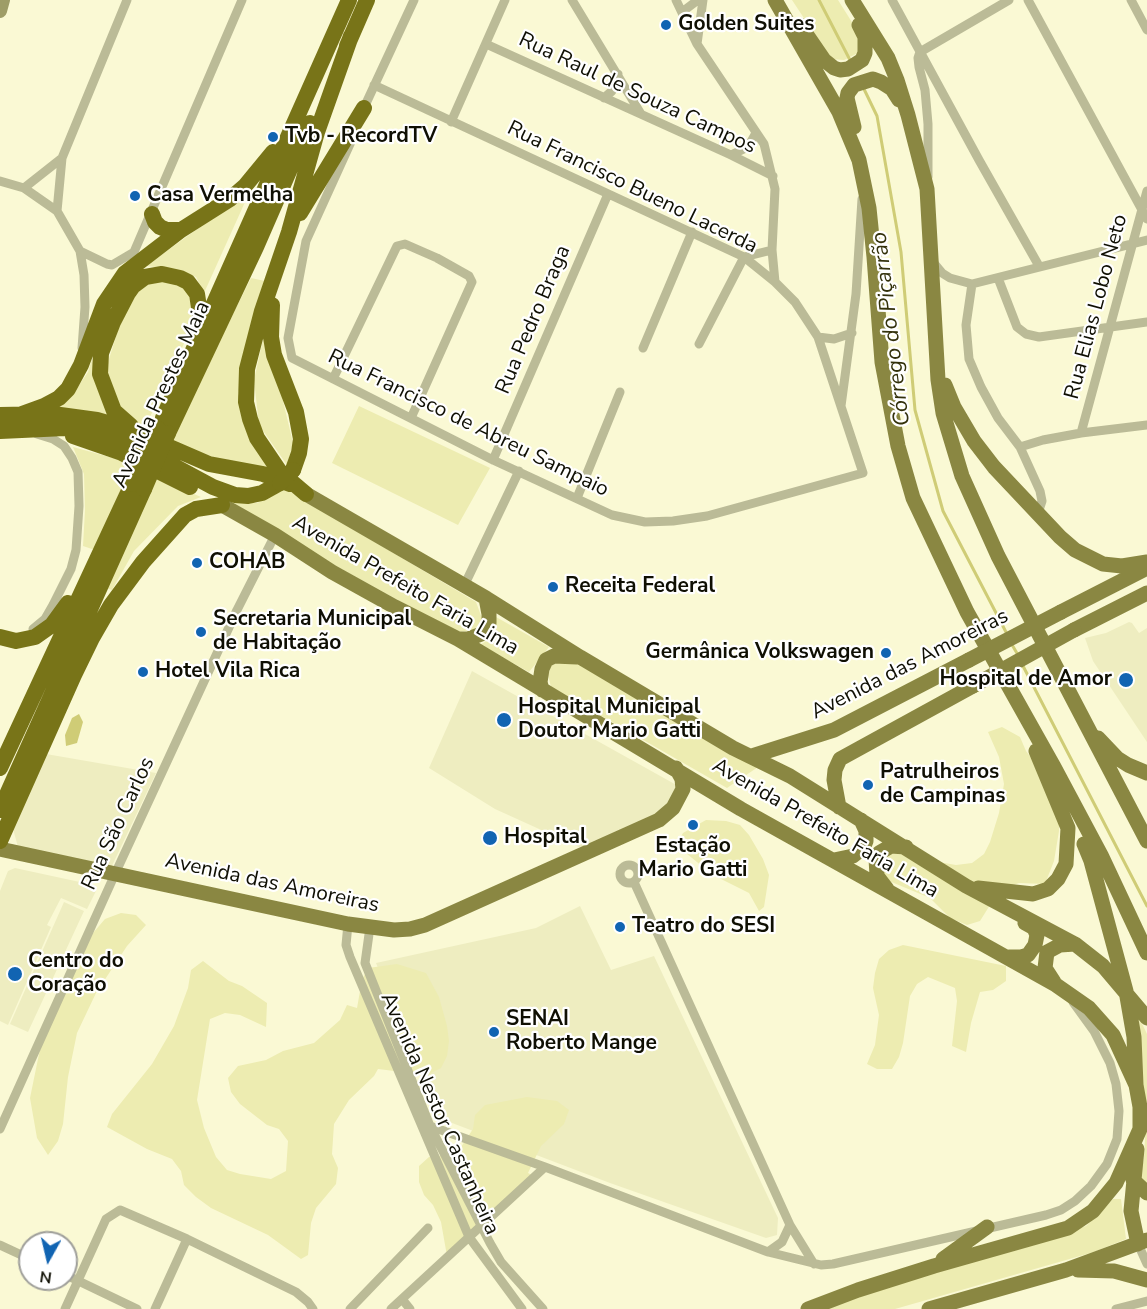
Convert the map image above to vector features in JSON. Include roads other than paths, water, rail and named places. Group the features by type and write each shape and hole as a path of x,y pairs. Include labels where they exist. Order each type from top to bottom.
{"highway":[{"name":"Avenida Prestes Maia","path":"0,810 138,486 156,433 349,0"},
{"name":"Avenida Prestes Maia","path":"156,433 256,247 367,0"},
{"path":"306,494 280,472 257,438 246,402 247,369 317,132 351,36"},
{"path":"24,422 44,406 59,398 68,389 81,365 104,304 125,273 181,230 230,199 245,186 273,152 300,108"},
{"path":"289,232 364,108"},
{"path":"152,214 160,227 167,230 181,230"},
{"path":"196,341 201,314 200,301 188,282 174,276 154,275 145,277 133,286 113,322 101,353 100,374 114,411 209,464 264,474 280,479 306,494"},
{"path":"46,428 90,431 114,437 144,450 213,488 235,495 262,494 280,483 293,470 302,439 296,412 274,355 271,337 274,277"},
{"path":"0,431 53,414 97,420 156,433"},
{"path":"0,415 122,453 222,505"},
{"name":"Avenida Prestes Maia","path":"0,768 98,558 138,486"},
{"path":"1,846 79,666 111,605 143,562 185,515 196,509 222,505"},
{"path":"8,639 35,637 52,625 64,610 87,568 98,558"}],"main road":[{"path":"776,0 839,112 861,167"},
{"path":"783,0 824,60 834,68 848,69 862,60 865,53 865,37 846,0"},
{"path":"852,0 888,58 908,115 927,189 935,351 943,413 962,476 998,556 1147,841"},
{"path":"908,115 892,89 873,79 854,85 848,93 847,98 859,142 874,257 882,362 891,418 905,473 913,498 967,612 1040,740 1101,855 1147,953"},
{"path":"935,351 954,407 974,441 994,467 1060,537 1075,550 1112,566 1147,562"},
{"name":"Avenida Prefeito Faria Lima","path":"306,494 486,598 733,748 752,756 861,820 966,886 1075,944 1103,966 1147,1017"},
{"name":"Avenida Prefeito Faria Lima","path":"222,505 341,577 458,639 741,808 1009,957 1060,988 1089,1008 1113,1035 1136,1084"},
{"name":"Avenida das Amoreiras","path":"752,756 834,730 1147,568"},
{"path":"839,807 834,780 840,759 1147,592"},
{"path":"458,639 468,639 484,633 489,623 486,598"},
{"path":"542,690 540,682 546,660 554,656 580,657"},
{"path":"966,886 1033,894 1048,889 1059,879 1066,864 1068,828 1008,684"},
{"path":"1084,722 1117,758 1147,773"},
{"path":"929,1309 1066,1270 1143,1242 1131,1210 1140,1129 1140,1107 1136,1084 1134,1037 1126,991 1092,861 1043,752 1040,740"},
{"name":"Avenida das Amoreiras","path":"1,846 115,874 348,924 394,930 425,925 658,820 673,808 682,789 682,778 676,768"},
{"path":"834,860 853,856 863,848 866,831 861,820"},
{"path":"889,891 877,876 876,858 879,853 891,846 906,847"},
{"path":"996,902 1008,913 1034,928 1037,935 1035,945 1028,955 1009,957"},
{"path":"1060,988 1044,968 1047,952 1060,945 1075,944"},
{"path":"808,1309 858,1290 934,1266 1068,1228 1081,1220 1104,1199 1116,1183 1140,1129"},
{"path":"1133,1180 1147,1193"},
{"path":"934,1266 987,1227"},
{"path":"1066,1270 1113,1271 1147,1280"}],"street":[{"path":"0,11 3,0"},
{"path":"57,211 62,158 127,0"},
{"path":"80,250 112,265 134,252 242,0"},
{"path":"364,108 414,0"},
{"path":"452,122 505,0"},
{"path":"572,0 641,114"},
{"path":"676,0 698,44 764,144 773,176 775,206 772,250 775,282"},
{"path":"682,12 698,0"},
{"path":"698,44 703,0"},
{"path":"892,0 1039,266"},
{"path":"927,189 928,124 925,90 919,68 920,52 1009,0"},
{"path":"1028,0 1147,219"},
{"path":"1131,0 1147,30"},
{"name":"Rua Raul de Souza Campos","path":"486,44 773,176"},
{"path":"604,98 612,91 618,74"},
{"name":"Rua Francisco Bueno Lacerda","path":"374,86 744,257 795,302 818,337 863,473"},
{"name":"Rua Francisco de Abreu Sampaio","path":"364,108 345,158 306,241 288,338 292,358 493,460 612,515 645,522 707,516 863,473"},
{"path":"731,155 748,147 756,133"},
{"path":"24,188 62,158"},
{"path":"841,408 852,333 861,221 861,167"},
{"path":"0,181 24,188 57,211 80,250 84,275 85,307 81,365"},
{"name":"Rua Elias Lobo Neto","path":"1081,433 1147,191"},
{"name":"Rua Pedro Braga","path":"493,460 608,194"},
{"path":"644,348 692,232"},
{"path":"932,261 942,273 950,278 972,284 1147,240"},
{"path":"333,379 397,246 405,244 437,258 469,276 472,282 411,418"},
{"path":"699,344 744,257 772,250"},
{"path":"998,278 1017,327 1026,334 1039,337 1147,322"},
{"path":"972,284 966,325 969,358 981,387 998,418 1020,447 1040,491 1041,501 1038,513"},
{"path":"818,337 834,339 852,333"},
{"path":"577,498 620,393"},
{"path":"8,639 39,626 54,605 71,569 79,531 78,472 72,458 64,447 24,422"},
{"path":"1020,447 1081,433 1147,425"},
{"path":"464,586 519,471"},
{"name":"Rua São Carlos","path":"0,1129 115,874 275,535"},
{"path":"1091,623 1147,602"},
{"path":"634,882 790,1225 814,1264"},
{"name":"Avenida Nestor Castanheira","path":"348,924 345,942 350,957 469,1237 524,1309"},
{"name":"Avenida Nestor Castanheira","path":"370,927 364,963 430,1126 501,1262 543,1309"},
{"path":"430,1126 768,1252 814,1264 833,1264 1046,1215 1061,1210 1075,1201 1099,1177 1117,1139 1119,1111 1116,1084 1110,1063 1094,1031 1060,988"},
{"path":"391,1309 545,1167"},
{"path":"78,1279 106,1219 120,1210 187,1239 296,1292 313,1309"},
{"path":"768,1252 782,1242 790,1225"},
{"path":"350,1309 428,1228"},
{"path":"155,1309 187,1239"},
{"path":"1143,1242 1147,1264"},
{"path":"786,1257 801,1243"},
{"path":"0,1245 18,1253"},
{"path":"78,1281 138,1309"},
{"path":"65,1309 73,1291"},
{"path":"402,1299 410,1309"},
{"path":"524,1309 534,1299"},
{"path":"1116,1309 1147,1300"}],"waterway":[{"name":"Córrego do Piçarrão","path":"819,0 851,62"},
{"name":"Córrego do Piçarrão","path":"863,87 877,116 901,252 915,410 943,511 1007,634"},
{"name":"Córrego do Piçarrão","path":"1011,643 1018,655"},
{"name":"Córrego do Piçarrão","path":"1022,664 1147,906"}],"place":[{"name":"Golden Suites","path":"666,25"},
{"name":"Tvb - RecordTV","path":"273,137"},
{"name":"Casa Vermelha","path":"135,196"},
{"name":"COHAB","path":"197,563"},
{"name":"Receita Federal","path":"553,587"},
{"name":"Secretaria Municipal de Habitação","path":"201,632"},
{"name":"Germânica Volkswagen","path":"886,653"},
{"name":"Hotel Vila Rica","path":"143,672"},
{"name":"Hospital de Amor","path":"1126,680"},
{"name":"Hospital Municipal Doutor Mario Gatti","path":"504,720"},
{"name":"Patrulheiros de Campinas","path":"868,785"},
{"name":"Estação Mario Gatti","path":"693,825"},
{"name":"Hospital","path":"490,838"},
{"name":"Teatro do SESI","path":"620,927"},
{"name":"Centro do Coração","path":"15,974"},
{"name":"SENAI Roberto Mange","path":"494,1032"}]}
